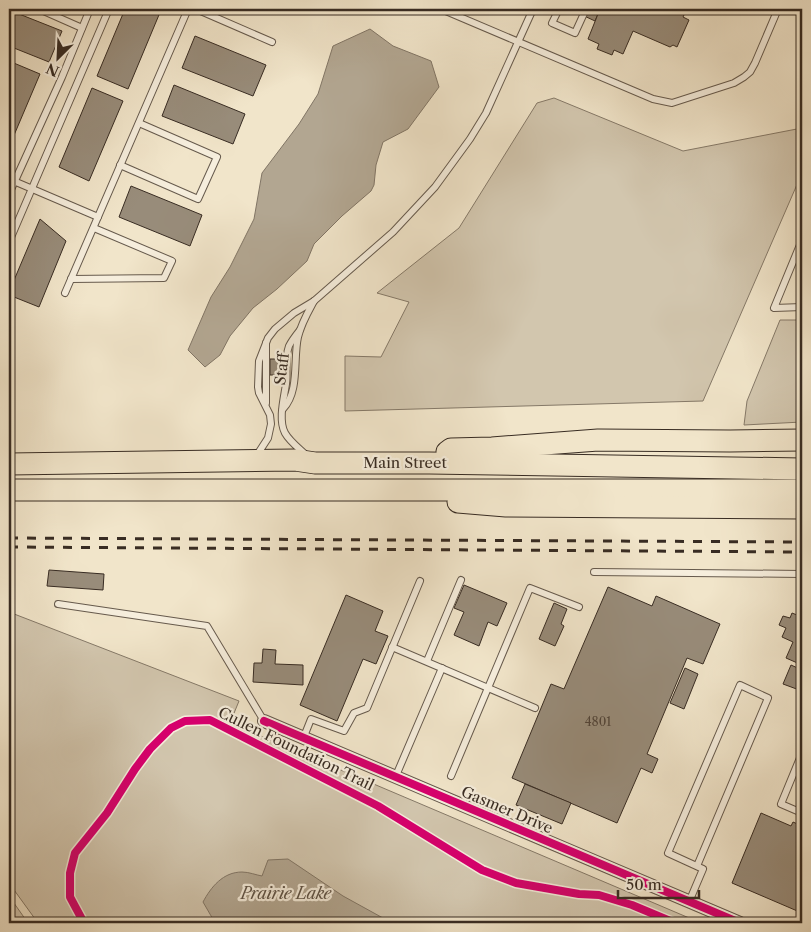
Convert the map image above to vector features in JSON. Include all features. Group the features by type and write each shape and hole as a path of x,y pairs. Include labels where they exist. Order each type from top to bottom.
{"highway":[{"path":"429,463 451,449 492,448 598,440 802,440"},
{"name":"Main Street","path":"9,464 295,460 315,463 802,469"},
{"path":"296,489 506,506 802,508"},
{"name":"Main Street","path":"9,490 802,490"}],"street":[{"name":"Gasmer Drive","path":"264,721 740,923"}],"lane":[{"path":"39,9 82,28"},
{"path":"9,194 11,180 62,77 90,9"},
{"path":"9,242 109,9"},
{"path":"66,293 188,9"},
{"path":"196,9 272,42"},
{"path":"441,9 653,100 664,103 672,103 734,83 744,77 750,72 755,63 778,9"},
{"path":"251,462 268,438 270,415 258,387 259,361 271,333 305,305 314,301 393,232 435,187 470,139 486,113 533,9"},
{"path":"559,9 552,24 575,33 586,9"},
{"path":"120,165 198,199 217,157 139,123"},
{"path":"11,180 98,218"},
{"path":"72,279 164,278 172,261 94,228"},
{"path":"802,240 774,308 802,307"},
{"name":"Staff","path":"282,412 288,404 293,386 294,364 300,330 314,301"},
{"path":"270,415 282,412 285,434 315,463"},
{"path":"594,572 802,574"},
{"path":"427,661 461,580"},
{"path":"303,739 311,720 344,731 354,713 367,708 420,581"},
{"path":"451,776 530,588 579,607"},
{"path":"58,604 207,626 264,721"},
{"path":"392,647 535,708"},
{"path":"395,778 442,668"},
{"path":"689,902 703,869 668,853 740,685 768,698 697,866"},
{"path":"802,753 781,804 802,813"}],"shaded area":[{"path":"554,98 683,151 802,128 802,173 703,401 345,411 345,356 381,357 409,302 377,293 459,228 537,103"},
{"path":"780,320 802,320 802,422 744,425 747,401"},
{"path":"9,612 239,701 230,723 701,923 38,923 9,883"},
{"path":"9,896 28,923 9,923"}],"water":[{"path":"370,29 393,46 431,61 439,87 408,129 383,142 371,191 314,244 307,261 253,308 230,336 220,355 205,367 188,350 211,297 230,267 254,219 262,173 299,124 318,94 333,46"},
{"name":"Prairie Lake","path":"288,859 343,896 392,923 214,923 203,902 218,881 235,873 245,872 262,876 268,860"}],"building":[{"path":"125,9 161,10 128,89 97,76"},
{"path":"582,9 600,9 595,21 580,14"},
{"path":"600,9 669,9 684,15 683,17 689,20 677,47 673,45 670,47 633,31 623,54 614,50 612,55 597,49 599,44 588,39"},
{"path":"9,10 62,31 49,62 9,46"},
{"path":"195,36 266,65 253,96 182,68"},
{"path":"9,61 40,74 9,147"},
{"path":"174,85 245,114 233,144 162,116"},
{"path":"92,88 123,101 89,181 59,167"},
{"path":"131,186 202,215 190,246 119,217"},
{"path":"40,219 66,241 39,307 9,295 9,292"},
{"path":"270,359 282,359 282,375 270,375"},
{"path":"49,570 104,574 103,590 47,586"},
{"path":"464,585 507,603 497,626 488,622 479,646 454,635 464,612 454,608"},
{"path":"608,587 652,606 656,596 720,624 703,664 687,658 647,754 658,759 652,773 641,768 617,823 512,778 551,684 564,689"},
{"path":"346,595 383,611 375,631 388,636 376,664 363,659 337,721 300,705"},
{"path":"554,603 567,609 561,624 564,626 555,646 539,639"},
{"path":"792,613 802,617 802,665 786,658 793,642 782,637 786,628 779,625 783,616 790,618"},
{"path":"263,649 276,650 275,664 303,665 303,685 253,682 254,663 262,663"},
{"path":"791,665 802,670 802,691 783,684"},
{"path":"685,668 698,674 684,709 670,703"},
{"path":"525,784 571,803 562,824 516,805"},
{"path":"761,813 791,826 793,822 802,826 802,913 732,883"}],"railway":[{"path":"9,538 802,542"},
{"path":"9,547 802,552"}],"cycle path":[{"name":"Cullen Foundation Trail","path":"84,923 70,897 70,873 75,853 107,813 150,749 171,728 185,721 210,720 378,806 482,870 516,883 579,894 599,895 632,905 675,923"},
{"name":"Cullen Foundation Trail","path":"264,721 740,923"}]}
